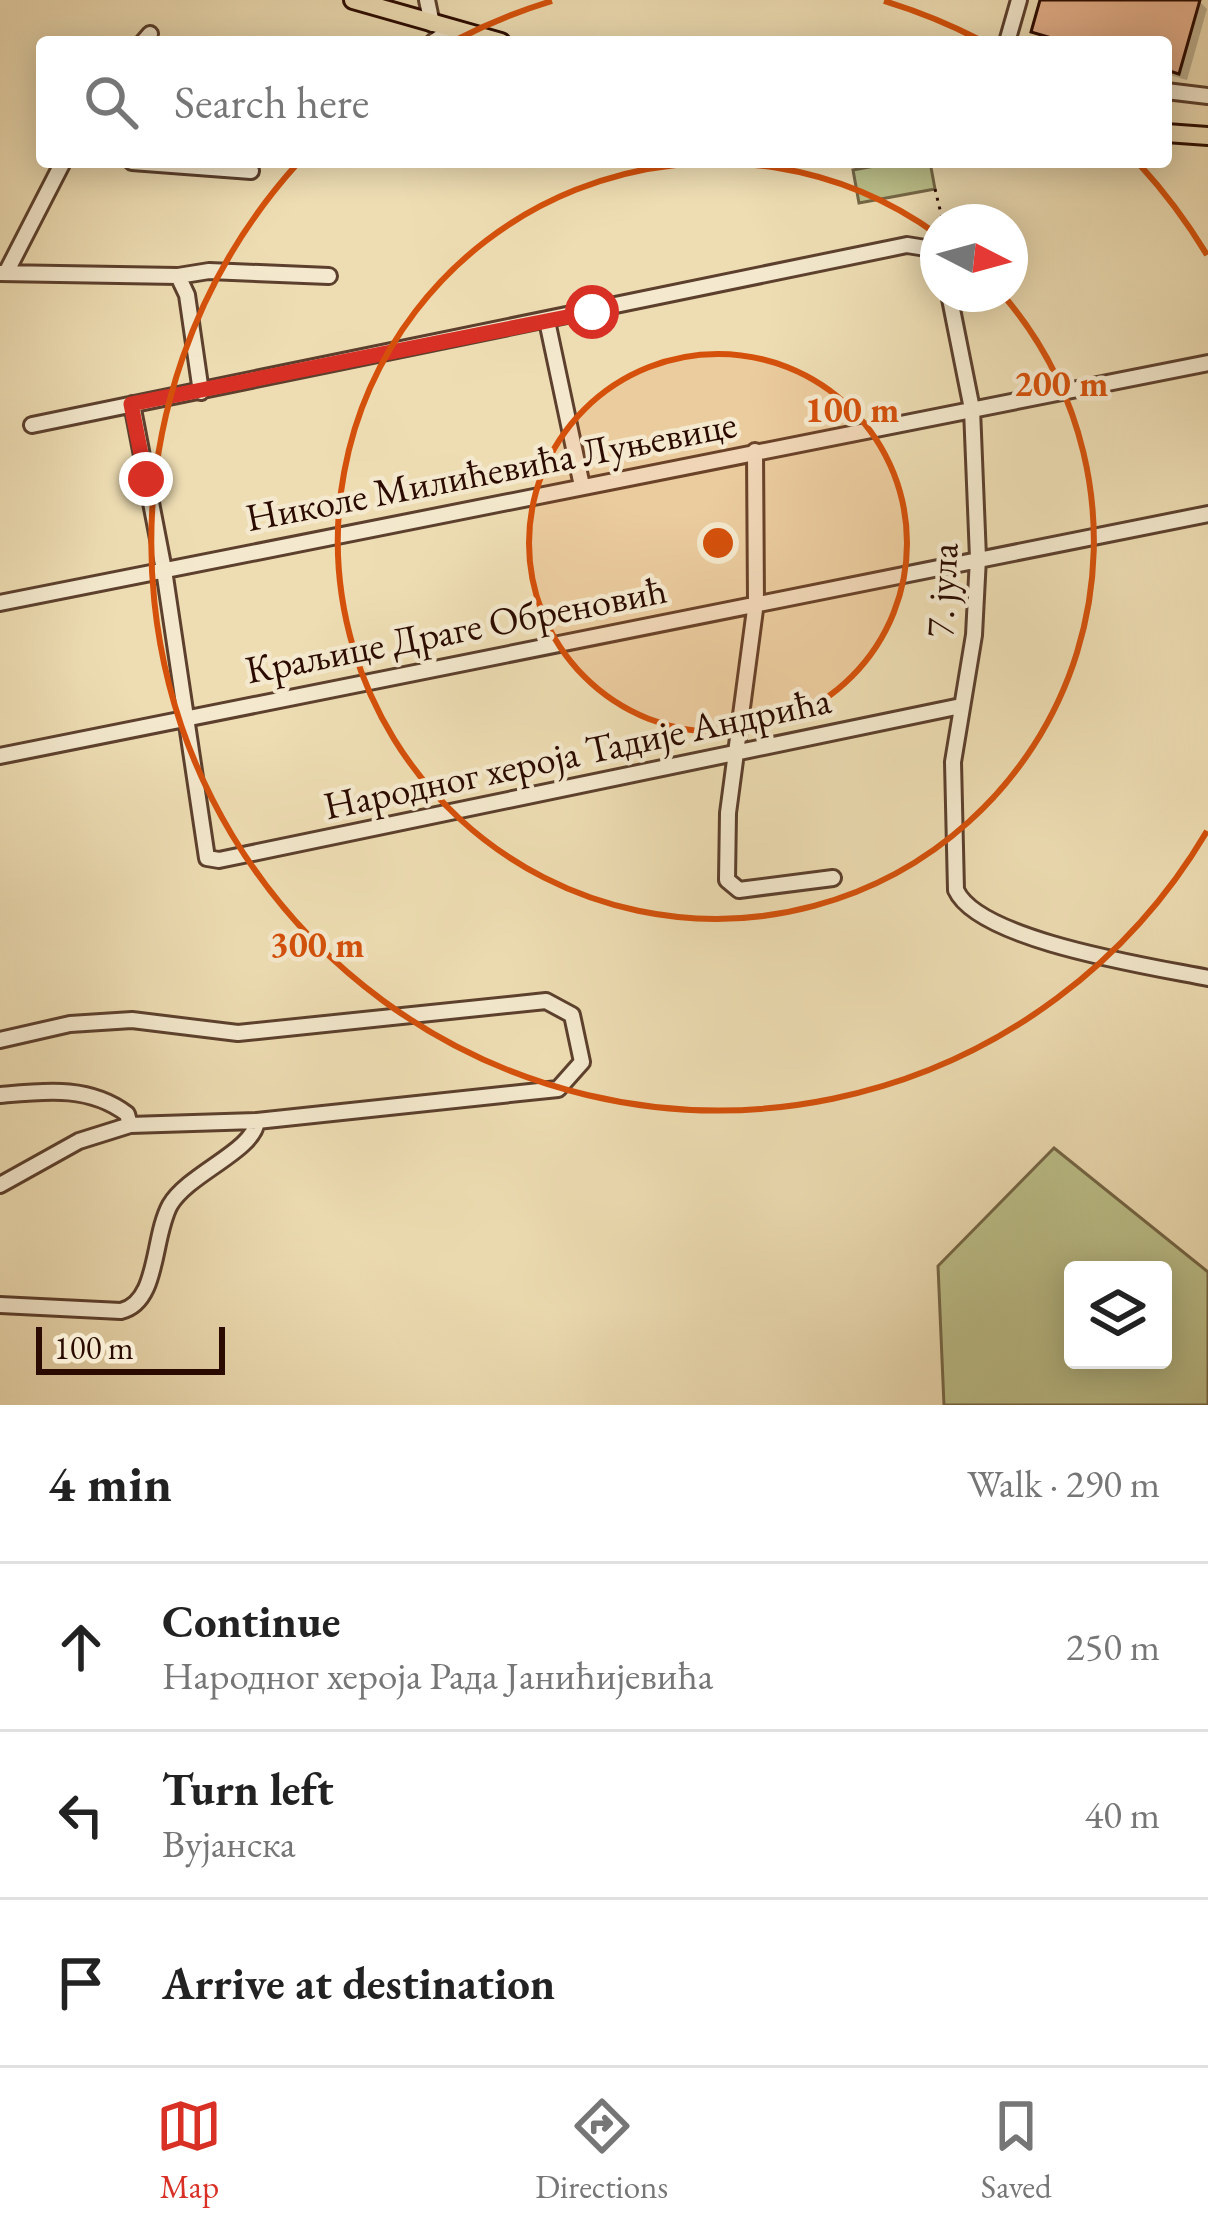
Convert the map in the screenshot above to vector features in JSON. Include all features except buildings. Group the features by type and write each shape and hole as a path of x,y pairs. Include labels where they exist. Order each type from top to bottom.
{"main road":[{"path":"353,0 432,33 451,30 476,36"},
{"path":"1172,133 1208,136"}],"street":[{"path":"427,0 432,33"},
{"path":"1009,36 1019,0"},
{"path":"1172,93 1208,96"},
{"path":"60,168 3,273 178,276 208,271 329,276"},
{"path":"211,168 250,171"},
{"path":"32,425 907,245 920,246"},
{"path":"178,276 187,296 201,392"},
{"name":"7. јула","path":"953,312 973,409 978,558 974,634 953,762 956,890 968,906 1009,928 1110,958 1208,978"},
{"path":"547,321 582,486"},
{"name":"Николе Милићевића Луњевице","path":"0,603 1208,363"},
{"path":"131,404 164,570 186,718"},
{"path":"755,451 756,602 734,753 726,868 730,886 833,878"},
{"name":"Краљице Драге Обреновић","path":"0,756 1208,514"},
{"name":"Народног хероја Тадије Андрића","path":"186,718 207,858 961,706"},
{"path":"0,1040 111,1021 238,1033 546,1001 560,1005 575,1021 582,1062 558,1089 257,1120 130,1125 79,1141 0,1185"},
{"path":"0,1095 35,1091 92,1095 127,1114 130,1125"},
{"path":"0,1305 121,1312 139,1304 149,1287 157,1234 176,1196 185,1183 248,1141 257,1120"}],"path":[{"path":"935,189 939,204"}],"green space":[{"path":"931,168 935,189 859,203 853,170"},
{"path":"1054,1148 1208,1272 1208,1405 944,1405 938,1266"}],"route":[{"path":"146,479 131,404 592,312"}]}
